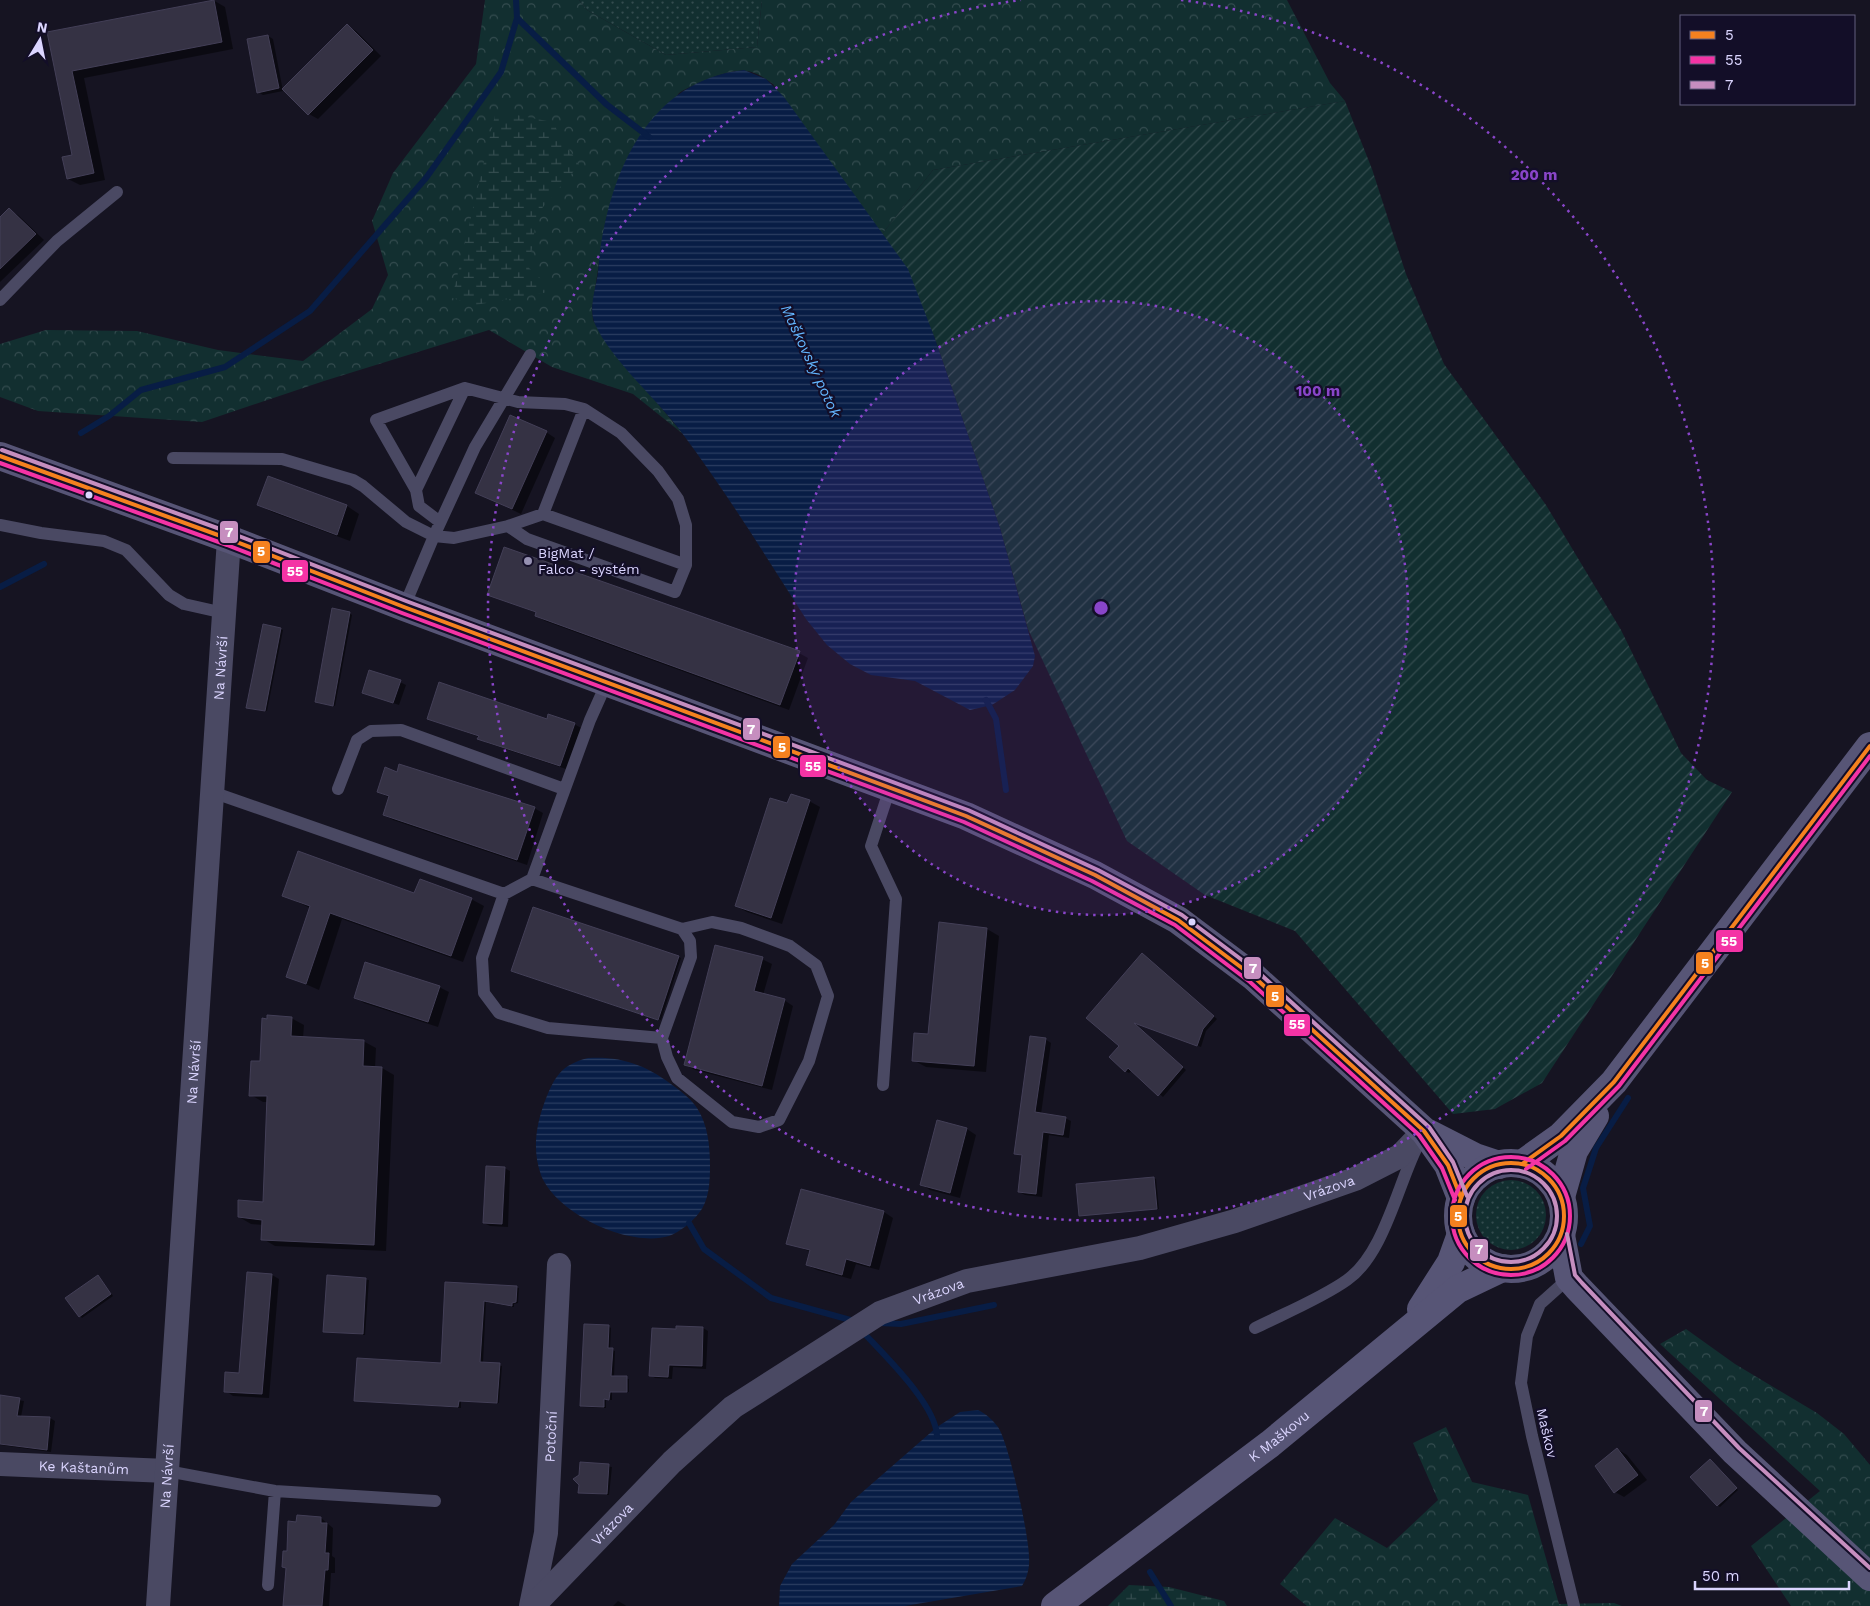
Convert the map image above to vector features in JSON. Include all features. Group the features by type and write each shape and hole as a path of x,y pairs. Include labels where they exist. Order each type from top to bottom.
{"street":[{"path":"0,456 230,539 404,607 966,816 1095,875 1178,920 1254,977 1424,1131 1448,1165 1461,1198"},
{"name":"Na Návrší","path":"158,1606 230,539"},
{"path":"1614,1082 1560,1136 1510,1164 1483,1172 1470,1183 1461,1198 1458,1216 1461,1234 1477,1256 1489,1264 1502,1268 1518,1268 1532,1265 1544,1258 1554,1247 1561,1235 1564,1222 1561,1197 1574,1152 1614,1082 1870,746"},
{"path":"1424,1131 1475,1157 1538,1170 1552,1182 1561,1197"},
{"name":"Vrázova","path":"532,1606 672,1462 733,1407 880,1313 967,1281 1140,1248 1235,1221 1355,1179 1400,1156 1424,1131"},
{"path":"1405,1330 1451,1262 1461,1234"},
{"path":"1561,1235 1569,1278"},
{"name":"Potoční","path":"532,1606 546,1533 559,1264"},
{"path":"1532,1265 1569,1278 1734,1452 1870,1577"},
{"name":"K Maškovu","path":"1055,1606 1270,1444 1351,1379 1405,1330 1458,1289 1502,1268"},
{"name":"Ke Kaštanům","path":"0,1464 168,1471"}],"lane":[{"path":"0,300 56,241 118,192"},
{"path":"404,607 440,522 475,447 530,355"},
{"path":"416,490 464,388"},
{"path":"440,522 419,506 416,490 376,420 464,388 518,402 565,404 584,410 621,433 658,471 678,499 686,525 686,565 675,592 527,539 508,526"},
{"path":"542,514 584,410"},
{"path":"173,458 274,458 335,474 364,486 406,522 434,536 454,538 508,526 542,514 686,565"},
{"path":"0,525 41,534 104,541 126,550 169,595 184,604 224,613"},
{"path":"607,682 590,720 532,879 504,894 482,958 484,992 499,1013 548,1028 662,1038"},
{"path":"338,789 357,740 371,731 401,730 564,789"},
{"path":"883,1085 896,899 871,846 890,788"},
{"path":"212,792 504,894"},
{"path":"532,879 682,929 712,922 741,928 790,946 816,965 828,996 809,1061 779,1120 759,1127 732,1122 677,1078 666,1057 662,1038 691,957 690,941 682,929"},
{"path":"1255,1328 1348,1280 1367,1260 1380,1236 1424,1131"},
{"name":"Maškov","path":"1569,1278 1540,1304 1527,1336 1521,1383 1532,1436 1574,1606"},
{"path":"168,1471 275,1491 435,1501"},
{"path":"268,1585 275,1491"}],"green space":[{"path":"485,0 579,0 587,10 666,55 757,47 762,0 1287,0 1330,83 1345,101 933,170 882,234 773,84 753,72 738,71 711,78 685,89 679,93 624,166 606,219 592,308 593,320 603,338 683,434 633,394 552,367 489,330 324,381 202,422 38,411 0,397 0,344 46,330 137,331 218,350 303,361 372,309 388,275 372,221 393,173 476,64"},
{"path":"579,0 762,0 757,47 666,55 587,10"},
{"path":"1345,101 1372,169 1406,274 1444,364 1546,505 1621,630 1681,753 1707,780 1732,792 1542,1083 1495,1109 1453,1114 1295,931 1205,895 1127,841 1028,629 1000,528 934,336 882,234 933,170"},
{"path":"496,111 552,122 579,165 537,214 529,268 554,291 475,305 452,298"},
{"path":"1511,1180 1524,1183 1536,1190 1543,1202 1546,1215 1543,1228 1536,1240 1524,1247 1511,1250 1498,1247 1486,1240 1479,1228 1476,1215 1479,1202 1486,1190 1498,1183"},
{"path":"1686,1329 1735,1364 1817,1413 1844,1434 1870,1465 1870,1606 1791,1606 1751,1546 1820,1491 1660,1344"},
{"path":"1446,1427 1472,1482 1528,1495 1559,1604 1614,1603 1622,1606 1307,1606 1280,1584 1335,1518 1387,1548 1438,1500 1413,1443"},
{"path":"1129,1585 1169,1587 1224,1601 1227,1606 1108,1606"}],"water":[{"path":"744,70 766,79 784,97 908,269 934,336 1000,528 1035,656 1033,666 1015,690 992,705 970,710 915,681 871,675 850,664 827,645 806,619 699,456 672,420 623,366 602,338 595,324 592,312 593,298 602,239 610,205 621,172 636,142 655,116 680,94 709,78"},
{"path":"588,1058 624,1061 655,1073 690,1099 701,1115 708,1136 710,1151 710,1178 707,1197 696,1216 686,1226 669,1236 653,1238 635,1237 596,1225 562,1203 549,1189 541,1175 538,1166 536,1138 539,1119 545,1101 556,1078 565,1068"},
{"path":"978,1410 989,1417 998,1427 1013,1470 1028,1546 1029,1568 1022,1586 905,1606 779,1606 780,1586 792,1564 834,1525 851,1502 937,1427 960,1412"}],"building":[{"path":"214,0 222,42 72,71 94,173 67,179 62,157 72,155 47,32"},
{"path":"347,24 373,50 308,115 282,89"},
{"path":"268,35 279,88 257,93 247,39"},
{"path":"9,208 36,234 0,269 0,217"},
{"path":"510,415 547,431 512,509 475,493"},
{"path":"268,476 347,505 337,535 257,505"},
{"path":"504,547 800,651 780,705 535,616 536,612 487,595"},
{"path":"332,608 350,612 333,706 315,702"},
{"path":"263,624 281,628 265,711 246,708"},
{"path":"369,670 401,680 393,703 362,693"},
{"path":"439,682 547,719 548,714 575,723 560,766 477,739 479,736 427,719"},
{"path":"399,764 535,807 517,860 383,815 389,796 377,792 385,767 397,772"},
{"path":"791,794 810,800 771,918 735,906 770,798 787,803"},
{"path":"298,851 414,893 420,879 472,898 451,956 330,913 306,984 286,977 310,906 282,896"},
{"path":"533,907 679,956 658,1020 511,971"},
{"path":"939,922 987,928 974,1066 912,1061 914,1033 928,1034"},
{"path":"715,945 763,957 754,991 785,999 762,1086 684,1065"},
{"path":"1142,953 1214,1016 1203,1029 1197,1046 1134,1023 1183,1067 1158,1096 1128,1068 1125,1072 1109,1057 1119,1046 1086,1018"},
{"path":"365,962 440,986 428,1022 354,998"},
{"path":"267,1015 292,1017 291,1036 364,1040 363,1066 382,1067 374,1245 261,1240 262,1220 238,1217 238,1200 263,1202 267,1096 249,1096 251,1061 260,1061 262,1018 267,1019"},
{"path":"1030,1036 1046,1038 1035,1112 1066,1117 1063,1135 1043,1132 1036,1194 1018,1192 1022,1155 1014,1154"},
{"path":"937,1120 967,1128 950,1193 920,1185"},
{"path":"486,1166 505,1167 502,1224 483,1223"},
{"path":"1154,1177 1157,1209 1079,1216 1076,1184"},
{"path":"801,1189 884,1211 870,1266 846,1259 842,1275 806,1265 810,1250 786,1244"},
{"path":"247,1272 272,1274 262,1394 224,1392 225,1372 239,1373"},
{"path":"98,1275 111,1294 79,1317 65,1298"},
{"path":"327,1275 366,1278 363,1334 323,1332"},
{"path":"445,1282 517,1286 516,1302 512,1303 512,1306 484,1301 480,1362 500,1363 497,1403 459,1401 458,1407 354,1401 357,1358 441,1363"},
{"path":"584,1324 609,1325 608,1348 613,1348 611,1376 627,1376 627,1392 610,1392 609,1400 604,1399 604,1407 580,1406"},
{"path":"676,1326 703,1327 702,1366 669,1365 668,1377 649,1376 652,1328 676,1329"},
{"path":"0,1395 20,1398 17,1416 50,1417 47,1450 0,1444"},
{"path":"1617,1448 1638,1475 1614,1493 1595,1466"},
{"path":"1710,1459 1737,1488 1717,1506 1690,1477"},
{"path":"580,1462 609,1464 607,1494 578,1493 579,1485 573,1479 579,1475"},
{"path":"297,1515 321,1517 321,1523 327,1523 325,1553 329,1553 328,1570 325,1570 322,1606 283,1606 286,1568 282,1567 283,1551 287,1551 288,1521 296,1522"}],"waterway":[{"name":"Maškovský potok","path":"516,0 517,18 606,104 649,137"},
{"path":"81,433 109,416 141,390 225,367 310,311 426,178 501,72 517,18"},
{"path":"0,587 44,564"},
{"name":"Maškovský potok","path":"986,700 996,719 1006,790"},
{"path":"1581,1244 1590,1226 1583,1188 1596,1148 1628,1098"},
{"path":"689,1223 704,1249 771,1298 854,1321"},
{"path":"879,1323 901,1324 994,1305"},
{"path":"861,1330 907,1380 918,1395 928,1409 937,1436"},
{"name":"Maškovský potok","path":"1150,1572 1171,1606"}],"transit line":[{"name":"7","path":"2,450 231,533 406,601 968,810 1098,870 1182,915 1258,972 1429,1127 1453,1162 1467,1196"},
{"name":"5","path":"0,456 229,539 404,607 966,816 1095,875 1178,920 1254,977 1424,1131 1448,1165 1461,1198"},
{"name":"55","path":"0,463 227,545 402,613 964,822 1092,881 1175,925 1250,982 1419,1135 1442,1168 1455,1200"},
{"name":"5","path":"1522,1164 1561,1136 1614,1082 1870,746"},
{"name":"55","path":"1526,1169 1565,1141 1619,1086 1870,756"},
{"name":"55","path":"1511,1157 1534,1162 1553,1174 1565,1193 1570,1216 1565,1239 1553,1258 1534,1270 1511,1275 1488,1270 1469,1258 1457,1239 1452,1216 1457,1193 1469,1174 1488,1162 1511,1157"},
{"name":"5","path":"1511,1163 1531,1167 1548,1179 1560,1196 1564,1216 1560,1236 1548,1253 1531,1265 1511,1269 1491,1265 1474,1253 1462,1236 1458,1216 1462,1196 1474,1179 1491,1167 1511,1163"},
{"name":"7","path":"1511,1170 1529,1173 1544,1183 1554,1198 1557,1216 1554,1234 1544,1249 1529,1259 1511,1262 1493,1259 1478,1249 1468,1234 1465,1216 1468,1198 1478,1183 1493,1173 1511,1170"},
{"name":"7","path":"1567,1234 1575,1275 1582,1283 1739,1448 1870,1568"}],"place":[{"name":"BigMat / Falco - systém","path":"528,561"}]}
